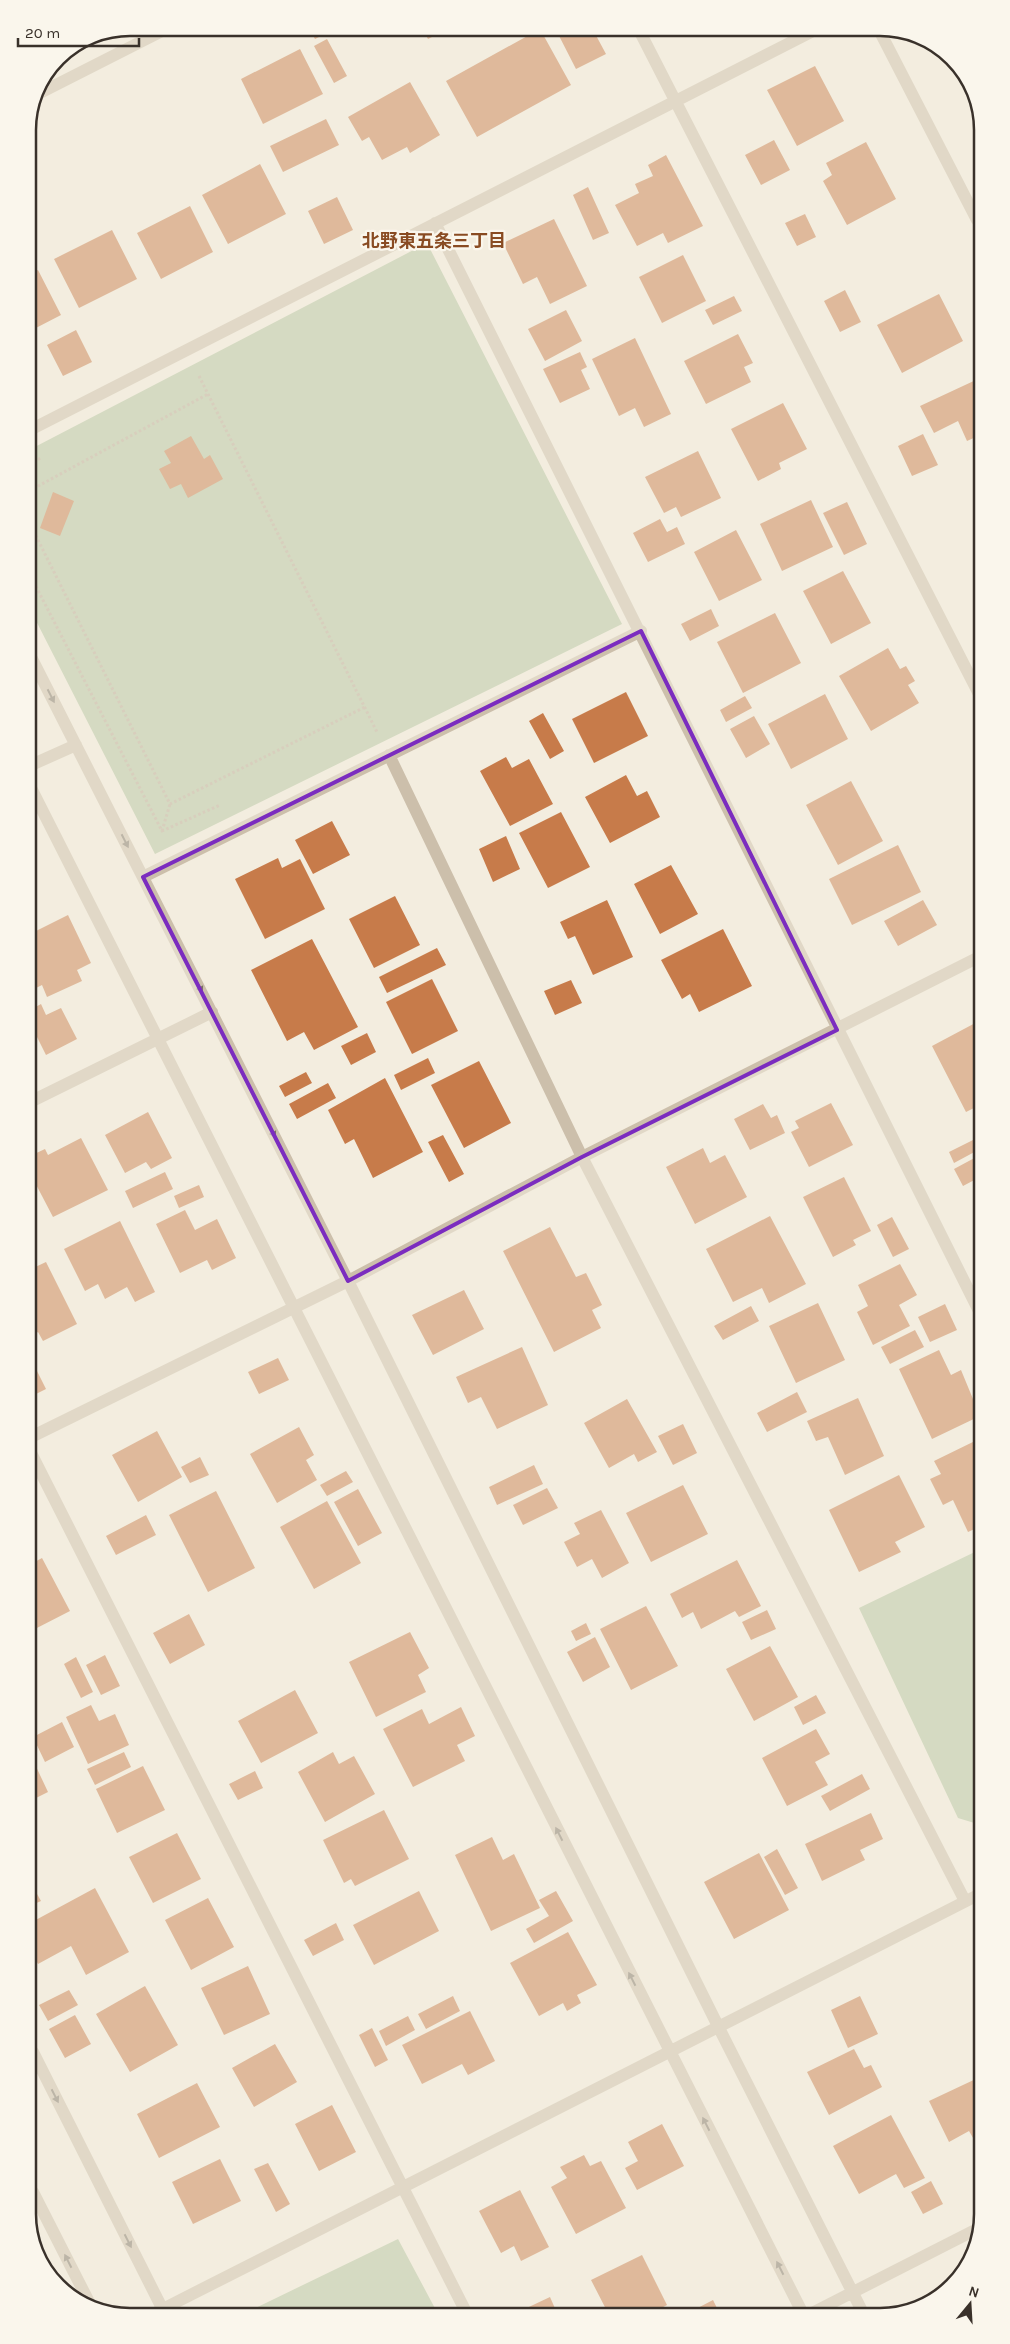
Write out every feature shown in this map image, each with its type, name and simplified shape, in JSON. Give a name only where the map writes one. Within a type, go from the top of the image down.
[{"type":"street","points":[[45,90],[152,36]]},
{"type":"street","points":[[642,36],[974,686]]},
{"type":"street","points":[[36,427],[803,36]]},
{"type":"street","points":[[882,36],[974,214]]},
{"type":"street","points":[[435,223],[641,631],[837,1030],[974,1301]]},
{"type":"street","points":[[143,877],[641,631]]},
{"type":"street","points":[[36,667],[348,1281],[718,2026],[860,2308]]},
{"type":"street","points":[[36,763],[76,745]]},
{"type":"street","points":[[389,755],[582,1157],[966,1901]]},
{"type":"street","points":[[36,798],[800,2308]]},
{"type":"street","points":[[36,1435],[348,1281],[582,1157],[974,960]]},
{"type":"street","points":[[36,1099],[212,1012]]},
{"type":"street","points":[[36,1463],[464,2308]]},
{"type":"street","points":[[174,2308],[718,2026],[974,1897]]},
{"type":"street","points":[[36,2060],[161,2308]]},
{"type":"street","points":[[36,2198],[86,2297]]},
{"type":"street","points":[[822,2308],[972,2232]]},
{"type":"path","points":[[186,351],[378,734]]},
{"type":"path","points":[[36,488],[208,394]]},
{"type":"path","points":[[36,460],[46,455]]},
{"type":"path","points":[[36,536],[170,804],[162,831]]},
{"type":"path","points":[[36,587],[162,831]]},
{"type":"path","points":[[170,804],[364,707]]},
{"type":"path","points":[[369,738],[387,729]]},
{"type":"path","points":[[162,831],[225,803]]},
{"type":"highlighted area","points":[[641,631],[837,1030],[582,1157],[348,1281],[143,877]]},
{"type":"green space","points":[[427,243],[622,624],[155,854],[36,621],[36,446]]},
{"type":"green space","points":[[974,1552],[974,1823],[958,1818],[859,1608]]},
{"type":"green space","points":[[398,2239],[435,2308],[255,2308]]},
{"type":"building","points":[[527,36],[544,36],[571,85],[477,137],[446,81]]},
{"type":"building","points":[[559,36],[596,36],[606,54],[576,69]]},
{"type":"building","points":[[327,39],[347,76],[334,83],[314,46]]},
{"type":"building","points":[[300,49],[323,94],[263,124],[241,79]]},
{"type":"building","points":[[815,66],[844,121],[797,146],[767,90]]},
{"type":"building","points":[[410,82],[440,135],[410,153],[407,147],[382,160],[369,137],[362,141],[348,117]]},
{"type":"building","points":[[326,119],[339,145],[283,172],[270,146]]},
{"type":"building","points":[[774,140],[790,170],[761,185],[745,155]]},
{"type":"building","points":[[866,142],[896,199],[847,225],[823,181],[832,175],[826,163]]},
{"type":"building","points":[[666,155],[703,226],[668,243],[663,233],[637,246],[615,205],[639,193],[635,184],[653,176],[648,165]]},
{"type":"building","points":[[260,164],[286,214],[228,244],[202,195]]},
{"type":"building","points":[[588,187],[609,233],[593,240],[573,195]]},
{"type":"building","points":[[337,197],[353,230],[324,244],[308,211]]},
{"type":"building","points":[[190,206],[213,252],[161,279],[137,233]]},
{"type":"building","points":[[805,214],[816,237],[797,246],[785,223]]},
{"type":"building","points":[[554,219],[587,286],[550,304],[537,277],[523,284],[503,243]]},
{"type":"building","points":[[112,230],[137,279],[79,308],[54,259]]},
{"type":"building","points":[[683,255],[706,301],[662,323],[639,277]]},
{"type":"building","points":[[38,270],[61,315],[36,328],[36,271]]},
{"type":"building","points":[[845,290],[861,322],[840,332],[824,301]]},
{"type":"building","points":[[939,294],[963,341],[902,373],[877,325]]},
{"type":"building","points":[[734,296],[742,311],[713,325],[705,310]]},
{"type":"building","points":[[566,310],[582,341],[545,361],[528,329]]},
{"type":"building","points":[[76,330],[92,362],[63,376],[47,345]]},
{"type":"building","points":[[738,334],[753,363],[744,367],[751,382],[706,404],[684,361]]},
{"type":"building","points":[[635,338],[671,414],[644,427],[635,408],[619,416],[592,359]]},
{"type":"building","points":[[580,352],[587,367],[581,370],[590,389],[560,403],[543,369]]},
{"type":"building","points":[[974,381],[974,438],[967,441],[958,421],[934,433],[920,406]]},
{"type":"building","points":[[783,403],[807,449],[779,463],[781,469],[758,481],[731,429]]},
{"type":"building","points":[[923,434],[938,465],[912,476],[898,446]]},
{"type":"building","points":[[191,436],[204,459],[210,455],[223,479],[188,498],[181,484],[170,489],[159,469],[171,463],[164,451]]},
{"type":"building","points":[[698,451],[721,498],[681,517],[676,507],[664,513],[645,477]]},
{"type":"building","points":[[53,492],[74,501],[60,536],[40,528]]},
{"type":"building","points":[[811,500],[833,547],[782,571],[760,524]]},
{"type":"building","points":[[847,502],[867,544],[844,555],[823,513]]},
{"type":"building","points":[[660,519],[667,532],[677,527],[685,544],[648,562],[633,533]]},
{"type":"building","points":[[736,530],[762,580],[719,601],[694,552]]},
{"type":"building","points":[[843,571],[871,623],[831,644],[803,591]]},
{"type":"building","points":[[711,609],[719,626],[690,641],[681,624]]},
{"type":"building","points":[[775,613],[801,663],[743,693],[717,642]]},
{"type":"building","points":[[888,648],[900,669],[906,666],[915,681],[908,685],[919,703],[871,731],[839,676]]},
{"type":"building","points":[[626,692],[648,736],[594,763],[572,719]]},
{"type":"building","points":[[825,694],[848,739],[791,769],[768,724]]},
{"type":"building","points":[[745,696],[752,708],[726,722],[720,710]]},
{"type":"building","points":[[543,713],[564,751],[550,759],[529,721]]},
{"type":"building","points":[[754,716],[770,744],[746,758],[730,729]]},
{"type":"building","points":[[506,757],[512,768],[529,759],[553,804],[510,826],[480,771]]},
{"type":"building","points":[[626,775],[637,796],[647,791],[660,817],[610,843],[585,797]]},
{"type":"building","points":[[851,781],[883,841],[838,865],[806,805]]},
{"type":"building","points":[[561,812],[590,867],[548,888],[519,833]]},
{"type":"building","points":[[332,821],[350,855],[313,874],[295,840]]},
{"type":"building","points":[[506,836],[520,869],[493,882],[479,849]]},
{"type":"building","points":[[898,845],[921,892],[852,925],[829,879]]},
{"type":"building","points":[[278,858],[282,868],[300,859],[325,909],[265,939],[235,879]]},
{"type":"building","points":[[671,865],[698,914],[660,934],[634,884]]},
{"type":"building","points":[[395,896],[420,945],[374,968],[349,919]]},
{"type":"building","points":[[607,900],[633,957],[593,975],[575,936],[568,939],[560,922]]},
{"type":"building","points":[[923,900],[937,925],[898,946],[884,921]]},
{"type":"building","points":[[68,915],[91,963],[77,970],[82,981],[47,997],[42,985],[36,988],[36,931]]},
{"type":"building","points":[[723,929],[752,986],[699,1012],[690,994],[682,999],[661,960]]},
{"type":"building","points":[[312,939],[358,1027],[314,1050],[304,1032],[287,1041],[251,970]]},
{"type":"building","points":[[437,948],[446,965],[387,993],[379,977]]},
{"type":"building","points":[[432,979],[458,1031],[412,1054],[386,1002]]},
{"type":"building","points":[[571,980],[582,1003],[555,1015],[544,991]]},
{"type":"building","points":[[41,1004],[46,1015],[61,1008],[77,1039],[46,1055],[36,1035],[36,1007]]},
{"type":"building","points":[[974,1024],[974,1108],[966,1112],[932,1046]]},
{"type":"building","points":[[367,1033],[376,1052],[351,1065],[341,1046]]},
{"type":"building","points":[[428,1058],[435,1073],[401,1090],[394,1075]]},
{"type":"building","points":[[479,1061],[511,1123],[464,1148],[431,1085]]},
{"type":"building","points":[[306,1072],[312,1083],[285,1097],[279,1086]]},
{"type":"building","points":[[385,1078],[423,1152],[373,1178],[354,1139],[345,1144],[328,1110]]},
{"type":"building","points":[[328,1083],[336,1098],[297,1119],[289,1104]]},
{"type":"building","points":[[831,1103],[853,1145],[809,1167],[791,1132],[799,1128],[795,1121]]},
{"type":"building","points":[[763,1104],[771,1118],[777,1115],[785,1133],[750,1150],[734,1119]]},
{"type":"building","points":[[148,1112],[172,1158],[151,1169],[146,1162],[125,1173],[105,1135]]},
{"type":"building","points":[[443,1135],[464,1174],[449,1182],[428,1142]]},
{"type":"building","points":[[81,1138],[108,1190],[53,1217],[36,1184],[36,1153],[45,1149],[48,1155]]},
{"type":"building","points":[[974,1140],[974,1152],[954,1163],[949,1152]]},
{"type":"building","points":[[703,1148],[710,1163],[725,1155],[747,1197],[695,1224],[666,1167]]},
{"type":"building","points":[[974,1158],[974,1180],[963,1186],[954,1169]]},
{"type":"building","points":[[165,1172],[173,1189],[133,1208],[125,1191]]},
{"type":"building","points":[[844,1177],[871,1231],[853,1240],[856,1245],[833,1257],[803,1197]]},
{"type":"building","points":[[199,1185],[204,1197],[179,1208],[174,1196]]},
{"type":"building","points":[[185,1210],[195,1230],[217,1219],[236,1258],[212,1270],[207,1260],[180,1273],[156,1224]]},
{"type":"building","points":[[770,1216],[806,1284],[769,1303],[762,1288],[733,1302],[706,1249]]},
{"type":"building","points":[[892,1217],[909,1249],[893,1257],[877,1225]]},
{"type":"building","points":[[120,1221],[155,1292],[135,1302],[127,1287],[105,1299],[98,1284],[85,1291],[64,1249]]},
{"type":"building","points":[[550,1227],[576,1277],[586,1273],[602,1305],[592,1310],[601,1328],[554,1352],[503,1251]]},
{"type":"building","points":[[46,1262],[77,1324],[43,1341],[38,1332],[36,1333],[36,1267]]},
{"type":"building","points":[[900,1264],[917,1295],[899,1305],[910,1326],[873,1345],[857,1312],[868,1306],[858,1285]]},
{"type":"building","points":[[464,1290],[484,1329],[433,1355],[412,1315]]},
{"type":"building","points":[[818,1303],[845,1360],[796,1383],[769,1326]]},
{"type":"building","points":[[945,1304],[957,1330],[930,1342],[918,1317]]},
{"type":"building","points":[[751,1306],[759,1321],[723,1340],[714,1326]]},
{"type":"building","points":[[915,1330],[924,1347],[890,1364],[881,1347]]},
{"type":"building","points":[[522,1347],[548,1405],[497,1429],[481,1397],[468,1403],[456,1377]]},
{"type":"building","points":[[939,1350],[951,1375],[961,1370],[974,1401],[974,1419],[932,1439],[899,1369]]},
{"type":"building","points":[[278,1358],[289,1380],[259,1394],[248,1372]]},
{"type":"building","points":[[36,1369],[46,1389],[36,1394]]},
{"type":"building","points":[[797,1392],[807,1412],[767,1432],[757,1413]]},
{"type":"building","points":[[858,1398],[884,1456],[845,1475],[828,1437],[816,1441],[807,1421]]},
{"type":"building","points":[[627,1399],[657,1452],[638,1462],[634,1454],[609,1468],[584,1423]]},
{"type":"building","points":[[683,1424],[697,1453],[673,1465],[658,1436]]},
{"type":"building","points":[[299,1427],[314,1455],[306,1460],[317,1480],[277,1503],[250,1454]]},
{"type":"building","points":[[157,1431],[182,1477],[138,1502],[112,1455]]},
{"type":"building","points":[[974,1441],[974,1529],[968,1532],[953,1500],[943,1505],[930,1479],[941,1474],[934,1461]]},
{"type":"building","points":[[200,1457],[209,1475],[190,1483],[181,1467]]},
{"type":"building","points":[[534,1465],[543,1484],[497,1505],[489,1487]]},
{"type":"building","points":[[346,1471],[353,1482],[327,1496],[320,1485]]},
{"type":"building","points":[[899,1475],[925,1527],[895,1542],[901,1552],[859,1572],[829,1510]]},
{"type":"building","points":[[683,1485],[708,1534],[651,1562],[626,1513]]},
{"type":"building","points":[[547,1488],[558,1508],[523,1525],[513,1505]]},
{"type":"building","points":[[358,1489],[382,1533],[358,1546],[334,1502]]},
{"type":"building","points":[[216,1491],[255,1568],[208,1592],[169,1515]]},
{"type":"building","points":[[327,1501],[361,1563],[314,1589],[280,1527]]},
{"type":"building","points":[[601,1510],[629,1563],[602,1578],[592,1559],[577,1567],[564,1542],[580,1534],[574,1523]]},
{"type":"building","points":[[146,1515],[156,1535],[116,1555],[106,1536]]},
{"type":"building","points":[[42,1558],[70,1611],[36,1628],[36,1561]]},
{"type":"building","points":[[737,1560],[761,1606],[739,1617],[735,1611],[701,1629],[693,1612],[682,1618],[670,1594]]},
{"type":"building","points":[[646,1606],[678,1666],[631,1690],[600,1629]]},
{"type":"building","points":[[767,1610],[776,1629],[751,1640],[742,1622]]},
{"type":"building","points":[[189,1614],[205,1645],[170,1664],[153,1633]]},
{"type":"building","points":[[586,1623],[591,1634],[576,1641],[571,1631]]},
{"type":"building","points":[[410,1632],[429,1668],[418,1675],[426,1692],[376,1717],[349,1662]]},
{"type":"building","points":[[595,1637],[610,1667],[583,1682],[567,1652]]},
{"type":"building","points":[[770,1646],[798,1697],[754,1721],[726,1669]]},
{"type":"building","points":[[105,1655],[120,1686],[101,1695],[86,1665]]},
{"type":"building","points":[[76,1657],[93,1692],[81,1698],[64,1664]]},
{"type":"building","points":[[295,1690],[318,1733],[261,1763],[238,1721]]},
{"type":"building","points":[[816,1695],[826,1713],[803,1725],[794,1707]]},
{"type":"building","points":[[91,1705],[99,1721],[115,1714],[129,1745],[88,1764],[66,1717]]},
{"type":"building","points":[[461,1707],[475,1736],[457,1745],[465,1761],[413,1787],[383,1729],[422,1709],[429,1724]]},
{"type":"building","points":[[62,1722],[74,1747],[45,1762],[36,1743],[36,1735]]},
{"type":"building","points":[[816,1729],[830,1754],[815,1762],[828,1785],[787,1806],[762,1758]]},
{"type":"building","points":[[124,1752],[131,1767],[95,1785],[87,1769]]},
{"type":"building","points":[[333,1752],[339,1764],[354,1756],[375,1794],[325,1822],[298,1772]]},
{"type":"building","points":[[36,1766],[48,1792],[36,1798]]},
{"type":"building","points":[[143,1766],[165,1810],[117,1833],[96,1789]]},
{"type":"building","points":[[255,1771],[263,1788],[238,1800],[229,1784]]},
{"type":"building","points":[[862,1774],[870,1789],[830,1811],[821,1796]]},
{"type":"building","points":[[384,1810],[409,1859],[355,1886],[351,1879],[344,1883],[323,1840]]},
{"type":"building","points":[[871,1813],[883,1839],[860,1850],[865,1860],[822,1881],[805,1844]]},
{"type":"building","points":[[177,1833],[201,1879],[153,1903],[129,1857]]},
{"type":"building","points":[[492,1837],[503,1860],[514,1854],[540,1908],[491,1931],[455,1855]]},
{"type":"building","points":[[777,1849],[798,1888],[785,1895],[764,1857]]},
{"type":"building","points":[[759,1853],[789,1910],[734,1939],[704,1882]]},
{"type":"building","points":[[95,1888],[129,1952],[86,1975],[71,1946],[38,1964],[36,1960],[36,1920]]},
{"type":"building","points":[[419,1891],[439,1931],[374,1965],[353,1925]]},
{"type":"building","points":[[556,1891],[573,1921],[534,1943],[526,1929],[549,1916],[539,1900]]},
{"type":"building","points":[[36,1892],[41,1901],[36,1903]]},
{"type":"building","points":[[208,1898],[234,1947],[191,1970],[165,1920]]},
{"type":"building","points":[[336,1923],[344,1940],[313,1956],[304,1940]]},
{"type":"building","points":[[568,1932],[597,1985],[577,1995],[581,2003],[567,2011],[563,2003],[539,2016],[510,1963]]},
{"type":"building","points":[[248,1966],[270,2014],[224,2035],[201,1988]]},
{"type":"building","points":[[145,1986],[178,2045],[130,2072],[96,2014]]},
{"type":"building","points":[[69,1990],[78,2005],[48,2021],[39,2005]]},
{"type":"building","points":[[453,1996],[460,2011],[426,2029],[418,2014]]},
{"type":"building","points":[[860,1996],[878,2034],[848,2048],[831,2010]]},
{"type":"building","points":[[470,2011],[495,2061],[468,2075],[462,2064],[422,2084],[402,2045]]},
{"type":"building","points":[[75,2015],[91,2044],[65,2058],[49,2029]]},
{"type":"building","points":[[408,2016],[415,2030],[386,2046],[379,2031]]},
{"type":"building","points":[[372,2028],[388,2060],[375,2067],[359,2035]]},
{"type":"building","points":[[275,2044],[297,2082],[254,2107],[232,2068]]},
{"type":"building","points":[[854,2049],[864,2068],[871,2065],[882,2087],[829,2115],[807,2072]]},
{"type":"building","points":[[974,2080],[974,2140],[969,2131],[949,2142],[929,2101]]},
{"type":"building","points":[[197,2083],[220,2127],[159,2158],[137,2114]]},
{"type":"building","points":[[332,2105],[356,2152],[319,2171],[295,2124]]},
{"type":"building","points":[[891,2115],[925,2178],[904,2188],[896,2174],[859,2194],[833,2146]]},
{"type":"building","points":[[662,2124],[684,2166],[637,2190],[625,2168],[638,2161],[628,2142]]},
{"type":"building","points":[[584,2155],[590,2166],[601,2161],[626,2208],[576,2234],[551,2187],[567,2178],[560,2167]]},
{"type":"building","points":[[220,2159],[241,2201],[193,2224],[172,2182]]},
{"type":"building","points":[[268,2163],[290,2204],[276,2212],[254,2169]]},
{"type":"building","points":[[931,2181],[943,2204],[923,2214],[911,2192]]},
{"type":"building","points":[[520,2190],[549,2247],[521,2261],[514,2246],[501,2253],[479,2211]]},
{"type":"building","points":[[642,2255],[667,2305],[661,2308],[605,2308],[591,2280]]},
{"type":"building","points":[[550,2297],[555,2308],[527,2308]]},
{"type":"building","points":[[713,2300],[717,2308],[698,2308]]},
{"type":"district","name":"北野東五条三丁目","points":[[434,241]]}]
